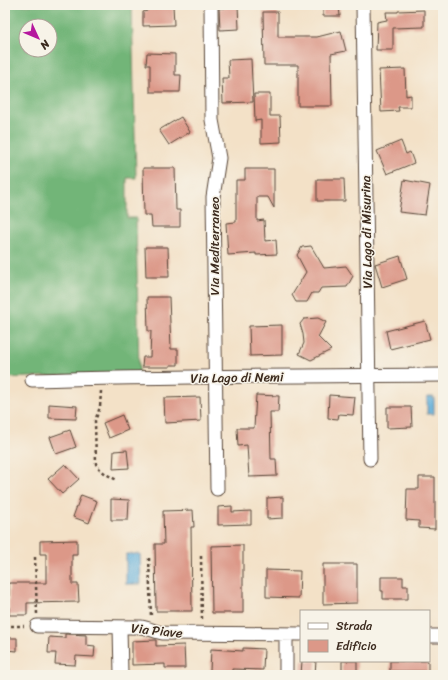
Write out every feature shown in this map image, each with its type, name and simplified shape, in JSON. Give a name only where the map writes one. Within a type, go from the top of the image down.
[{"type":"street","name":"Via Mediterraneo","points":[[211,5],[212,119],[219,158],[213,197],[217,489]]},
{"type":"street","name":"Via Lago di Misurina","points":[[362,5],[370,459]]},
{"type":"street","name":"Via Lago di Nemi","points":[[32,380],[443,375]]},
{"type":"street","name":"Via Piave","points":[[37,626],[141,627],[162,633],[300,634]]},
{"type":"street","points":[[120,627],[121,675]]},
{"type":"street","points":[[286,634],[286,675]]},
{"type":"street","points":[[430,636],[443,636]]},
{"type":"path","points":[[102,378],[100,407],[95,421],[96,464],[99,469],[117,480]]},
{"type":"path","points":[[202,556],[203,633]]},
{"type":"path","points":[[5,626],[37,626],[35,557]]},
{"type":"path","points":[[149,558],[151,630]]},
{"type":"green space","points":[[5,5],[132,5],[136,178],[127,178],[127,218],[136,218],[139,373],[5,378]]},
{"type":"water","points":[[427,397],[434,397],[434,414],[427,414]]},
{"type":"water","points":[[126,554],[140,554],[141,584],[126,584]]},
{"type":"building","points":[[147,5],[173,5],[174,25],[143,26],[143,12],[147,11]]},
{"type":"building","points":[[225,5],[238,5],[239,29],[220,30],[219,8],[225,8]]},
{"type":"building","points":[[323,5],[339,5],[340,16],[323,16]]},
{"type":"building","points":[[424,10],[424,27],[393,28],[393,50],[376,50],[377,22],[387,20],[386,12]]},
{"type":"building","points":[[263,12],[278,12],[278,37],[317,37],[341,31],[346,51],[331,54],[332,106],[298,106],[298,65],[264,65]]},
{"type":"building","points":[[147,53],[175,54],[175,75],[181,75],[180,92],[150,92],[150,65],[146,65]]},
{"type":"building","points":[[251,59],[253,102],[223,103],[222,78],[229,78],[228,60]]},
{"type":"building","points":[[405,69],[406,96],[411,95],[411,107],[398,107],[399,111],[381,112],[379,70]]},
{"type":"building","points":[[254,94],[270,94],[270,116],[280,116],[281,142],[261,143],[261,120],[255,121]]},
{"type":"building","points":[[181,117],[190,132],[169,145],[159,130]]},
{"type":"building","points":[[401,141],[406,154],[410,152],[414,163],[387,174],[377,151]]},
{"type":"building","points":[[143,168],[175,168],[176,210],[180,210],[180,227],[152,227],[151,215],[144,215]]},
{"type":"building","points":[[245,169],[274,169],[274,208],[268,197],[257,197],[257,221],[264,220],[265,241],[276,240],[277,254],[256,255],[256,253],[228,255],[226,223],[236,222],[236,180],[245,180]]},
{"type":"building","points":[[317,179],[344,179],[345,201],[317,201]]},
{"type":"building","points":[[404,180],[430,185],[425,215],[399,212]]},
{"type":"building","points":[[311,246],[324,268],[346,266],[353,276],[347,287],[321,288],[318,293],[312,293],[307,302],[296,302],[292,295],[306,272],[297,255],[302,247]]},
{"type":"building","points":[[145,247],[168,247],[169,277],[146,277]]},
{"type":"building","points":[[400,256],[407,279],[382,287],[375,264]]},
{"type":"building","points":[[147,297],[169,297],[171,349],[178,349],[178,365],[170,365],[170,367],[142,367],[143,357],[150,357],[151,331],[148,331]]},
{"type":"building","points":[[318,318],[326,322],[318,337],[331,350],[311,360],[299,354],[304,343],[300,324],[304,319]]},
{"type":"building","points":[[425,321],[430,339],[390,349],[386,331]]},
{"type":"building","points":[[282,325],[282,355],[250,356],[249,326]]},
{"type":"building","points":[[256,395],[279,396],[278,412],[270,412],[271,459],[276,459],[277,476],[249,477],[247,445],[238,446],[237,428],[254,428]]},
{"type":"building","points":[[329,395],[355,397],[353,415],[339,414],[338,419],[328,418]]},
{"type":"building","points":[[200,397],[201,421],[165,423],[164,398]]},
{"type":"building","points":[[49,404],[77,406],[76,419],[49,418]]},
{"type":"building","points":[[387,407],[411,407],[412,427],[387,428]]},
{"type":"building","points":[[122,415],[128,430],[109,438],[103,423]]},
{"type":"building","points":[[70,430],[76,447],[56,454],[50,437]]},
{"type":"building","points":[[127,450],[129,468],[113,469],[114,451]]},
{"type":"building","points":[[65,464],[79,479],[62,494],[48,479]]},
{"type":"building","points":[[419,477],[435,477],[435,529],[419,528],[419,521],[406,520],[407,489],[419,489]]},
{"type":"building","points":[[81,495],[97,501],[89,523],[73,517]]},
{"type":"building","points":[[283,497],[283,518],[267,519],[267,498]]},
{"type":"building","points":[[111,499],[129,500],[128,520],[111,520]]},
{"type":"building","points":[[232,506],[232,512],[251,511],[251,524],[218,525],[218,507]]},
{"type":"building","points":[[193,510],[194,527],[191,527],[192,611],[156,611],[155,544],[164,544],[163,511]]},
{"type":"building","points":[[77,540],[77,555],[72,555],[72,584],[78,584],[79,602],[27,603],[27,615],[9,615],[9,583],[46,583],[46,554],[40,554],[40,541]]},
{"type":"building","points":[[243,545],[243,613],[212,613],[211,546]]},
{"type":"building","points":[[323,564],[357,564],[357,603],[323,604]]},
{"type":"building","points":[[266,570],[300,571],[299,598],[266,597]]},
{"type":"building","points":[[381,577],[403,577],[403,586],[408,586],[408,599],[383,599],[383,591],[381,591]]},
{"type":"building","points":[[65,634],[86,635],[86,645],[95,646],[94,657],[76,656],[75,665],[55,664],[56,653],[48,653],[49,637],[65,638]]},
{"type":"building","points":[[5,638],[17,638],[17,651],[5,650]]},
{"type":"building","points":[[156,640],[156,646],[184,645],[185,668],[165,668],[165,664],[132,665],[132,641]]},
{"type":"building","points":[[243,648],[264,649],[263,670],[232,669],[232,672],[210,671],[211,649],[243,651]]},
{"type":"building","points":[[302,662],[316,662],[315,674],[301,674]]},
{"type":"building","points":[[342,662],[357,662],[357,675],[342,675]]},
{"type":"building","points":[[390,662],[428,662],[428,671],[390,671]]}]
